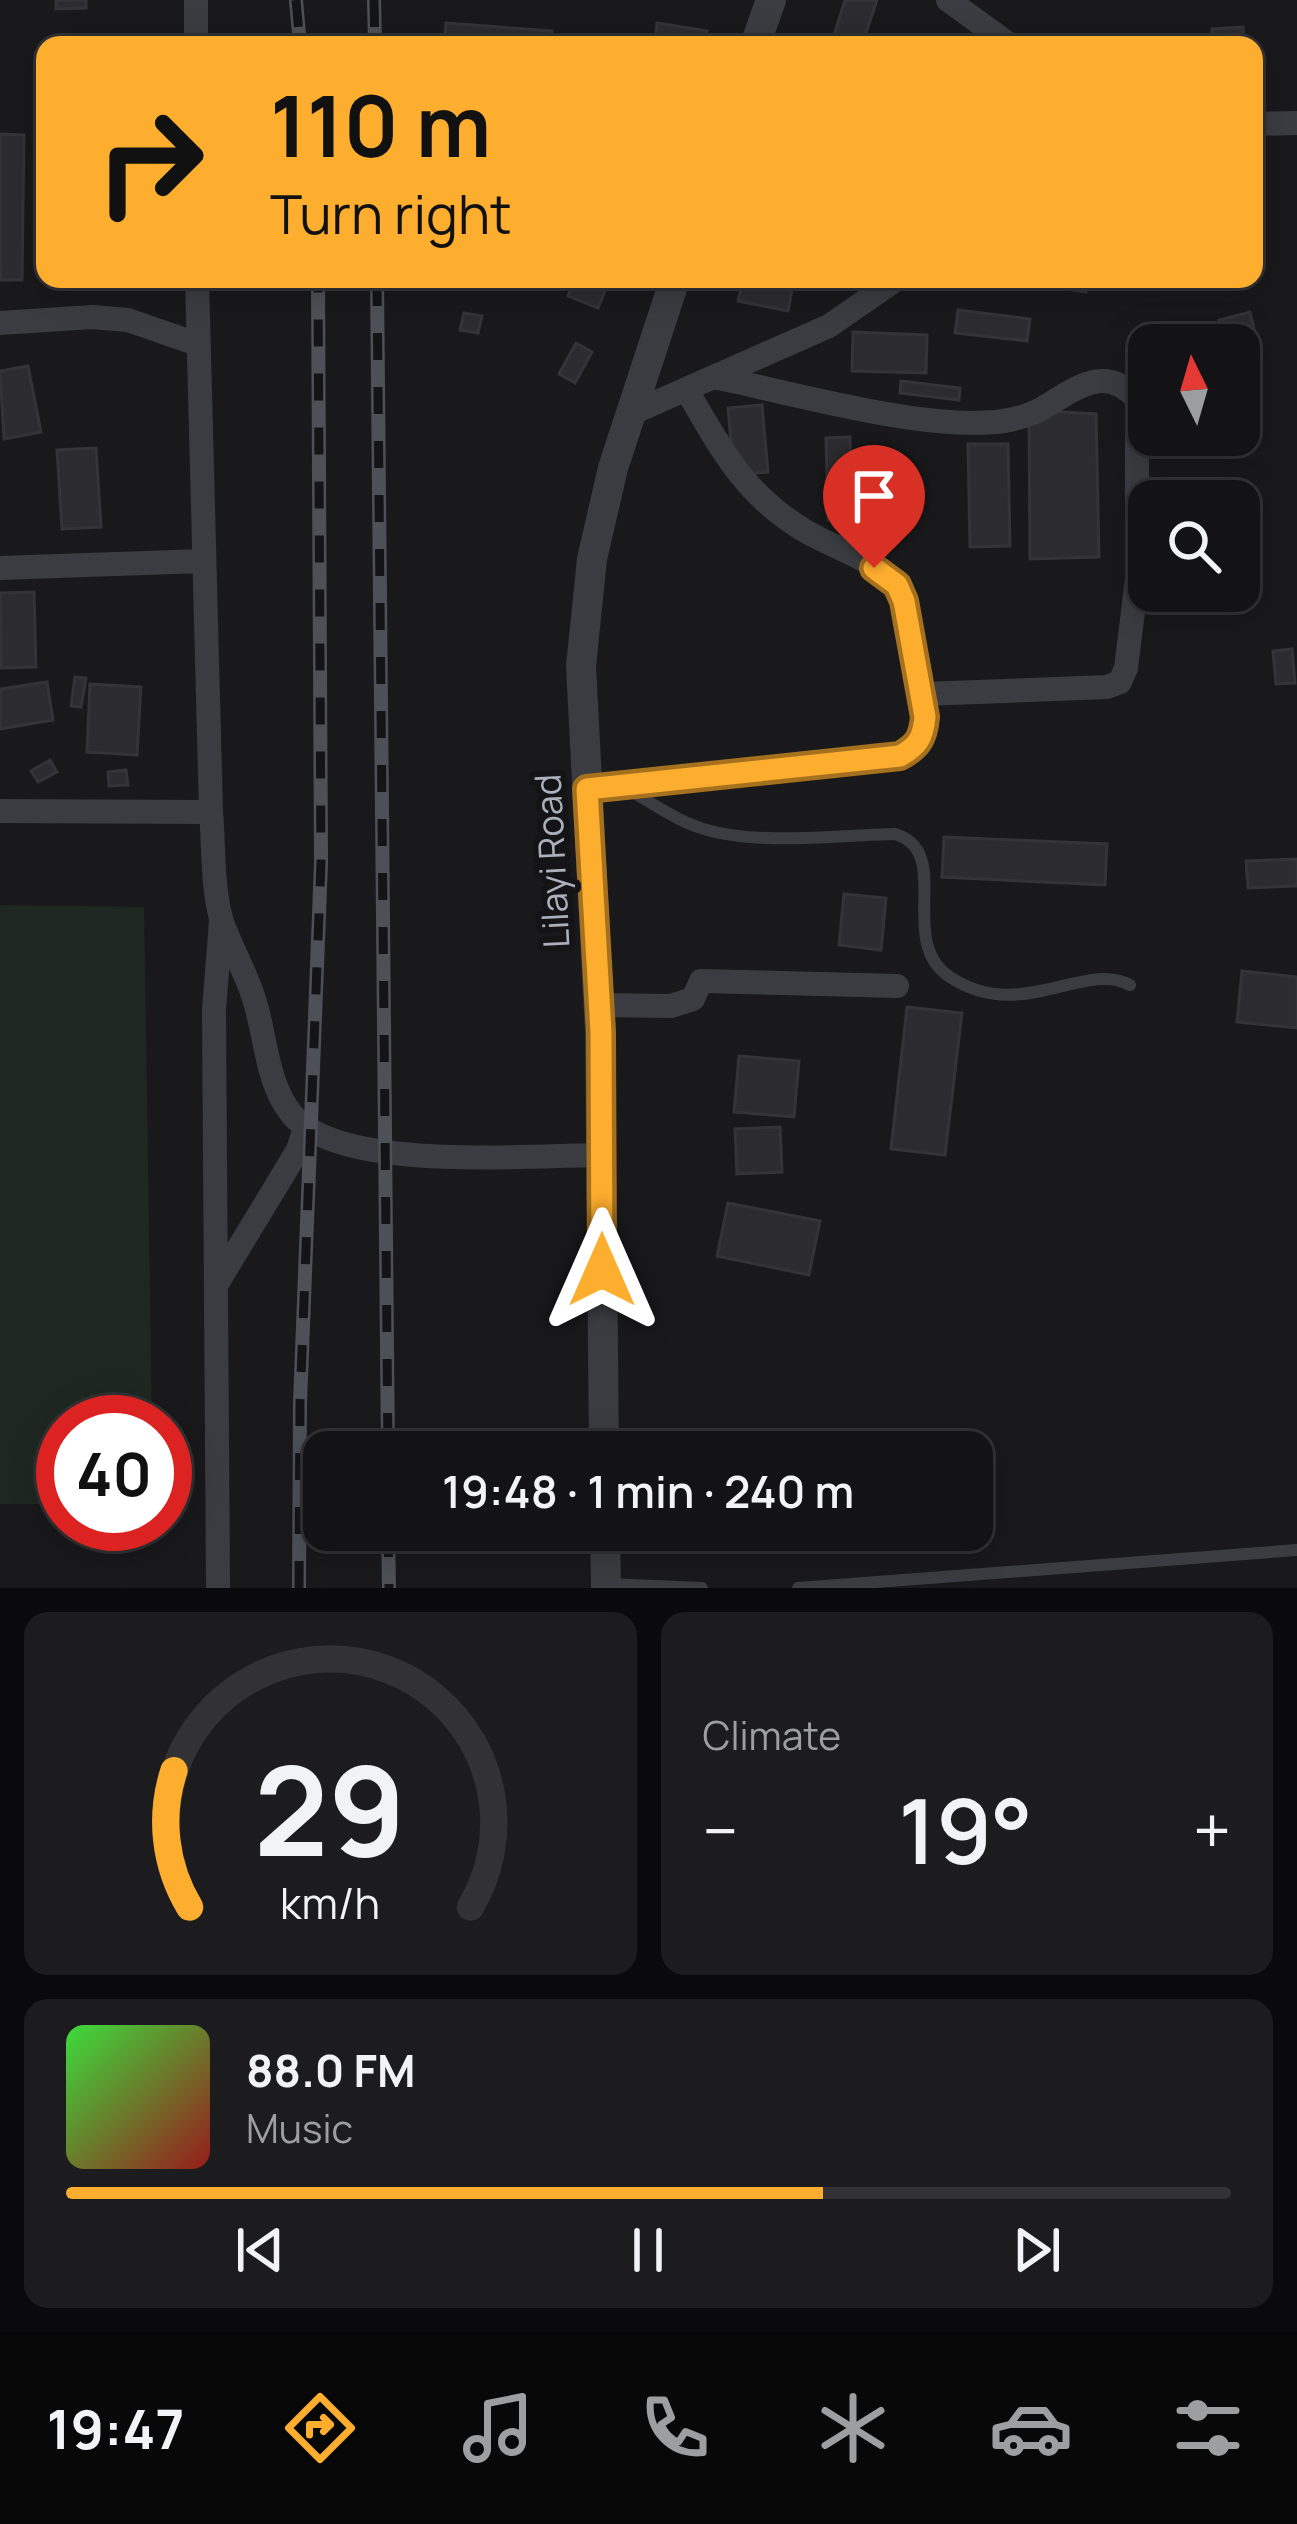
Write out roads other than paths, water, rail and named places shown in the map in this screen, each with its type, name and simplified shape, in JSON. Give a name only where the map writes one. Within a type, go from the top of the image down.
[{"type":"street","points":[[196,0],[196,36]]},
{"type":"street","points":[[758,36],[771,0]]},
{"type":"street","points":[[948,0],[998,36]]},
{"type":"street","points":[[1263,124],[1297,123]]},
{"type":"street","points":[[197,288],[211,812],[221,919],[214,1010],[218,1588]]},
{"type":"street","name":"Lilayi Road","points":[[604,1431],[599,1005],[580,666],[592,559],[630,414],[672,288]]},
{"type":"street","points":[[630,414],[829,326],[884,288]]},
{"type":"street","points":[[0,323],[92,317],[128,320],[197,344]]},
{"type":"street","points":[[713,377],[916,418],[973,421],[1021,418],[1071,388],[1091,382],[1112,382],[1137,399],[1137,578],[1126,668],[1120,682],[1107,687],[922,694]]},
{"type":"street","points":[[587,789],[900,756],[915,748],[923,735],[922,694],[897,585],[801,529],[758,497],[734,471],[686,389]]},
{"type":"street","points":[[0,568],[203,561]]},
{"type":"street","points":[[0,811],[211,812]]},
{"type":"street","points":[[221,919],[254,999],[275,1084],[289,1112],[305,1128],[342,1145],[386,1154],[601,1155]]},
{"type":"street","points":[[599,1005],[671,1006],[693,999],[701,981],[897,986]]},
{"type":"street","points":[[217,1284],[298,1150],[305,1128]]},
{"type":"street","points":[[605,1551],[606,1586]]},
{"type":"lane","points":[[622,786],[693,826],[718,832],[909,838],[923,862],[924,944],[931,961],[976,991],[1009,997],[1088,981],[1120,979],[1130,985]]},
{"type":"lane","points":[[798,1588],[1297,1550]]},
{"type":"lane","points":[[606,1586],[702,1588]]},
{"type":"railway","points":[[296,0],[299,36]]},
{"type":"railway","points":[[374,0],[375,36]]},
{"type":"railway","points":[[299,1588],[300,1403],[321,863],[318,288]]},
{"type":"railway","points":[[377,288],[388,1431]]},
{"type":"railway","points":[[388,1551],[389,1588]]}]
